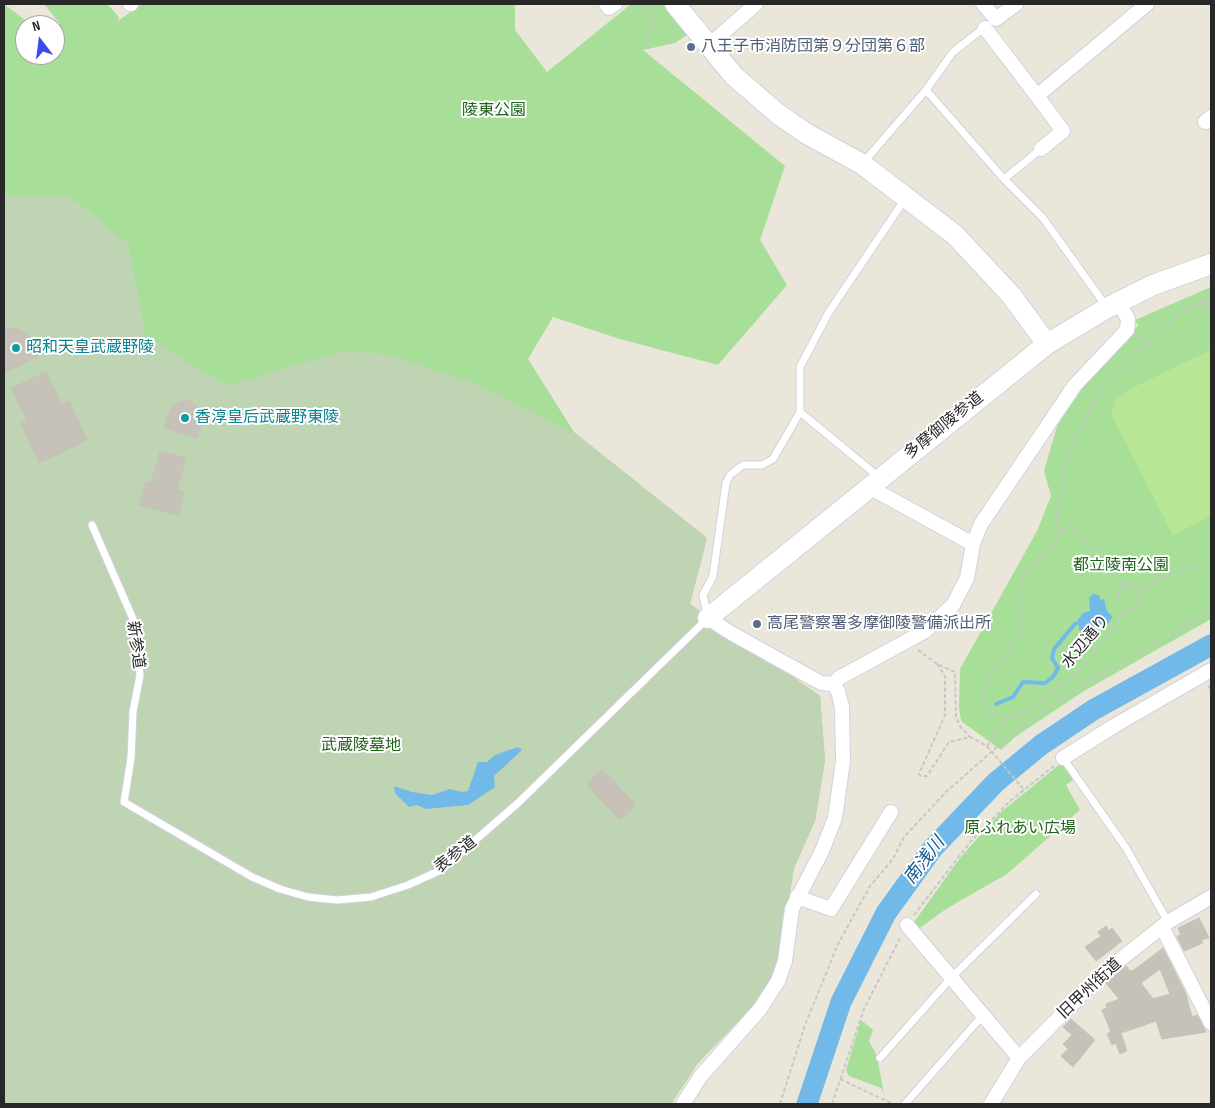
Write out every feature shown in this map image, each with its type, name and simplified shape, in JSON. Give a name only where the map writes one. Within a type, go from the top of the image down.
[{"type":"main road","points":[[674,4],[734,76],[778,114],[807,134],[862,164],[955,235],[1011,295],[1047,344]]},
{"type":"main road","name":"多摩御陵参道","points":[[704,621],[1047,344],[1113,305],[1153,285],[1211,264]]},
{"type":"street","points":[[606,4],[609,8],[615,4]]},
{"type":"street","points":[[708,46],[756,4]]},
{"type":"street","points":[[983,4],[996,19],[1016,4]]},
{"type":"street","points":[[1037,96],[1147,4]]},
{"type":"street","points":[[985,28],[1063,131],[1041,149]]},
{"type":"street","points":[[833,684],[839,678],[925,631],[953,605],[967,578],[973,544],[981,524],[1075,385],[1127,330],[1128,319],[1113,305]]},
{"type":"street","points":[[875,482],[973,544]]},
{"type":"street","points":[[683,1104],[709,1064],[760,1008],[778,981],[785,961],[792,910],[829,836],[840,795],[843,761],[842,707],[838,691],[833,684],[822,683],[731,633],[704,621]]},
{"type":"street","points":[[1063,758],[1211,670]]},
{"type":"street","points":[[797,897],[831,909],[891,812]]},
{"type":"street","name":"旧甲州街道","points":[[991,1104],[1019,1058],[1103,973],[1165,924],[1211,897]]},
{"type":"street","points":[[1165,924],[1211,1023]]},
{"type":"street","points":[[907,926],[1019,1058]]},
{"type":"lane","points":[[862,164],[926,90],[953,52],[996,19]]},
{"type":"lane","points":[[926,90],[1004,179],[1043,218],[1113,305]]},
{"type":"lane","points":[[1004,179],[1041,149]]},
{"type":"lane","points":[[704,621],[703,595],[713,576],[726,482],[730,475],[743,465],[762,464],[773,458],[800,412],[800,367],[829,312],[906,197]]},
{"type":"lane","points":[[800,412],[875,482]]},
{"type":"lane","name":"新参道","points":[[92,525],[133,620],[140,675],[133,712],[131,758],[124,802]]},
{"type":"lane","name":"表参道","points":[[124,802],[252,877],[280,890],[308,897],[337,900],[371,897],[408,885],[441,870],[518,803],[704,621]]},
{"type":"lane","points":[[1063,758],[1126,848],[1165,924]]},
{"type":"lane","points":[[880,1058],[951,978],[1036,894]]},
{"type":"lane","points":[[905,1104],[983,1015]]},
{"type":"path","points":[[648,45],[652,4]]},
{"type":"path","points":[[1062,532],[1056,516],[1064,474],[1082,424],[1105,384],[1137,358],[1168,323],[1211,297]]},
{"type":"path","points":[[1200,302],[1204,306],[1211,303]]},
{"type":"path","points":[[987,746],[1008,718],[995,714],[987,708],[984,700],[984,689],[1019,634],[1021,620],[1017,599],[1024,576],[1062,532],[1072,524],[1085,542],[1118,576],[1123,588]]},
{"type":"path","points":[[1140,590],[1211,556]]},
{"type":"path","points":[[1131,585],[1140,590],[1142,597],[1140,605],[1127,609],[1122,605],[1118,598],[1123,588],[1131,585]]},
{"type":"path","name":"水辺通り","points":[[1008,718],[1025,711],[1067,682],[1087,663],[1127,609]]},
{"type":"path","points":[[780,1104],[805,1025],[838,944],[870,886],[894,859],[904,837],[946,792],[1015,731],[1060,699],[1211,611]]},
{"type":"path","points":[[907,641],[937,664],[955,672],[956,717],[960,726],[970,737],[987,746],[1024,790]]},
{"type":"path","points":[[937,664],[945,676],[945,715],[919,774],[927,776],[949,742],[970,737]]},
{"type":"path","points":[[832,1104],[864,1009],[907,926],[971,841],[995,815],[1063,758]]},
{"type":"path","points":[[840,1079],[893,1104]]},
{"type":"green space","name":"武蔵陵墓地","points":[[4,4],[19,15],[15,15],[15,65],[65,65],[65,15],[53,15],[44,4],[107,4],[119,17],[118,21],[142,4],[515,4],[515,30],[547,72],[631,4],[667,4],[690,33],[675,43],[643,50],[785,166],[760,240],[787,285],[718,365],[620,339],[553,317],[528,359],[574,432],[707,538],[690,604],[820,696],[825,760],[815,821],[794,868],[778,966],[756,1002],[698,1063],[671,1104],[4,1104]]},
{"type":"green space","name":"武蔵陵墓地","points":[[4,196],[71,197],[128,244],[146,336],[227,386],[342,351],[388,354],[472,382],[573,432],[707,538],[690,604],[820,696],[825,760],[815,821],[794,868],[778,966],[771,988],[698,1063],[671,1104],[4,1104]]},
{"type":"green space","name":"都立陵南公園","points":[[1211,287],[1211,619],[1084,691],[1015,737],[1001,750],[961,721],[959,707],[960,669],[1037,531],[1051,496],[1044,471],[1060,416],[1080,387],[1138,326],[1135,320]]},
{"type":"green space","points":[[1211,350],[1211,516],[1173,535],[1111,414],[1116,399],[1134,387]]},
{"type":"green space","name":"原ふれあい広場","points":[[1060,764],[1064,765],[1074,779],[1066,785],[1080,810],[1007,874],[946,909],[917,930],[912,925],[960,858],[1000,813]]},
{"type":"green space","points":[[861,1020],[873,1030],[869,1041],[877,1056],[884,1094],[881,1088],[849,1076],[846,1070]]},
{"type":"water","points":[[1093,594],[1099,595],[1101,600],[1104,599],[1107,611],[1113,617],[1104,628],[1098,625],[1085,632],[1079,630],[1079,625],[1075,624],[1083,613],[1090,611],[1089,598]]},
{"type":"water","points":[[518,747],[522,750],[494,776],[495,787],[468,805],[426,809],[417,805],[409,807],[395,793],[394,786],[412,792],[432,795],[450,789],[462,792],[468,791],[478,762],[487,762],[495,755]]},
{"type":"building","points":[[14,328],[26,333],[38,356],[4,373],[4,329]]},
{"type":"building","points":[[46,372],[62,404],[69,401],[87,440],[39,463],[21,423],[27,420],[11,388]]},
{"type":"building","points":[[187,400],[198,406],[202,411],[203,420],[197,438],[164,428],[173,405]]},
{"type":"building","points":[[160,451],[186,458],[177,490],[184,492],[178,515],[139,505],[146,482],[151,483]]},
{"type":"building","points":[[602,769],[636,805],[620,820],[586,784]]},
{"type":"building","points":[[1199,918],[1209,938],[1201,940],[1203,943],[1184,951],[1177,936],[1181,935],[1178,928]]},
{"type":"building","points":[[1106,926],[1109,931],[1112,928],[1122,941],[1096,961],[1085,947],[1101,936],[1098,932]]},
{"type":"building","points":[[1163,948],[1186,994],[1192,1017],[1197,1015],[1206,1032],[1162,1039],[1156,1021],[1121,1033],[1127,1051],[1120,1054],[1116,1043],[1112,1045],[1107,1034],[1111,1032],[1102,1010],[1107,1008],[1106,1004],[1119,999],[1106,983],[1126,966],[1130,971]],"holes":[[[1160,969],[1170,994],[1153,999],[1141,983]]]},
{"type":"building","points":[[1071,1019],[1095,1040],[1073,1067],[1061,1056],[1068,1049],[1063,1044],[1072,1035],[1063,1027]]},
{"type":"waterway","points":[[996,704],[1013,697],[1023,682],[1045,683],[1053,677],[1058,668],[1052,658],[1054,649],[1075,624]]},
{"type":"waterway","name":"南浅川","points":[[807,1104],[841,1002],[886,913],[933,848],[996,782],[1041,745],[1093,710],[1211,645]]},
{"type":"place","name":"八王子市消防団第９分団第６部","points":[[691,47]]},
{"type":"place","name":"昭和天皇武蔵野陵","points":[[16,348]]},
{"type":"place","name":"香淳皇后武蔵野東陵","points":[[185,418]]},
{"type":"place","name":"高尾警察署多摩御陵警備派出所","points":[[757,624]]},
{"type":"park label","name":"陵東公園","points":[[494,111]]}]
